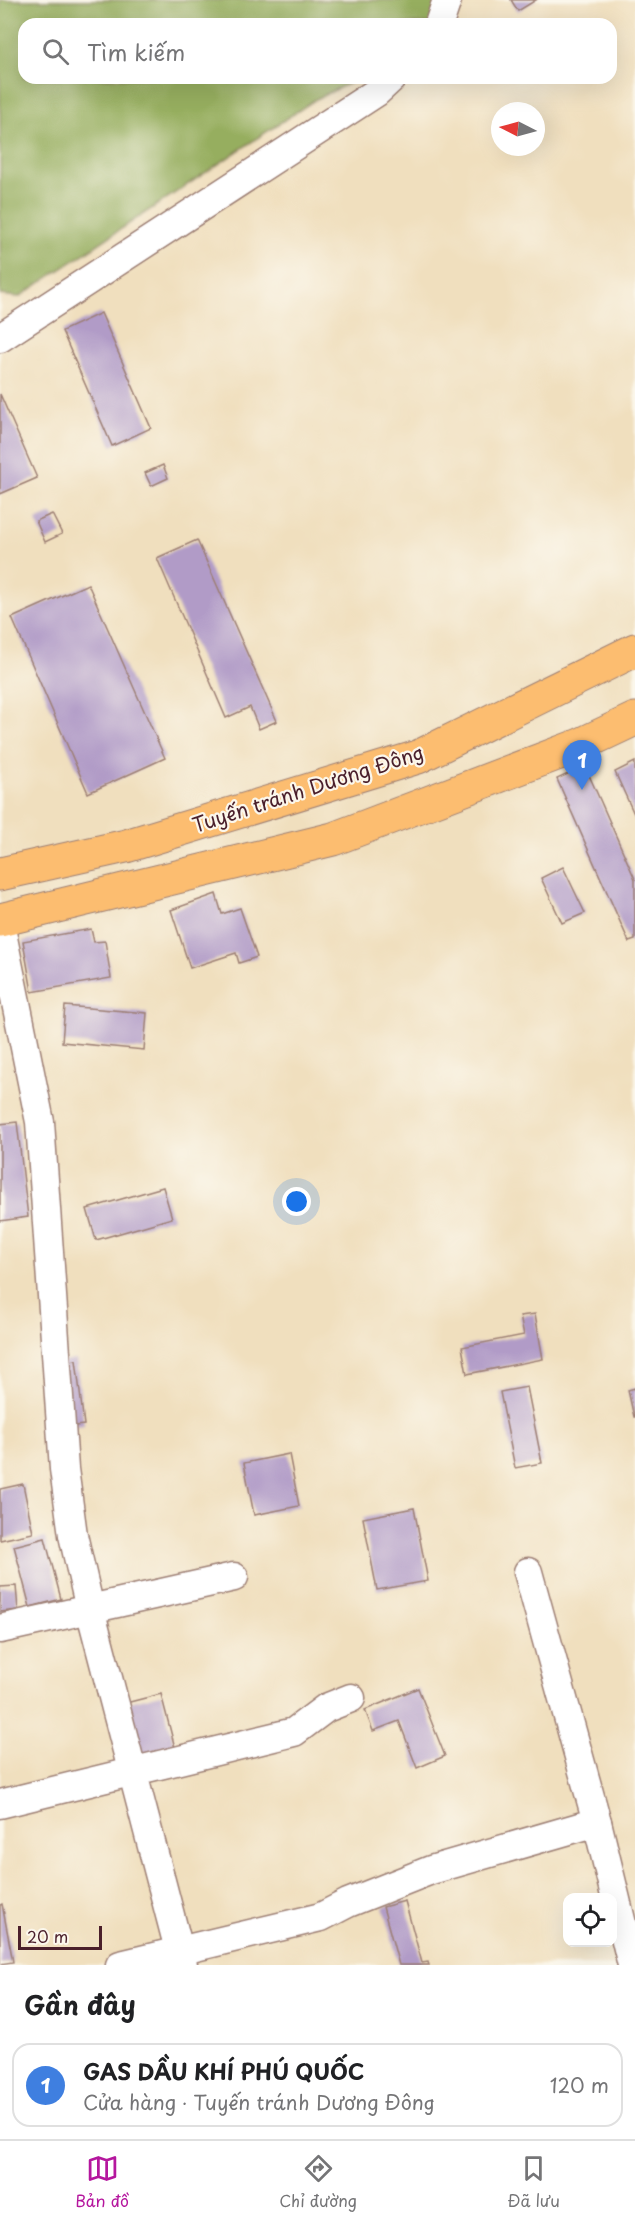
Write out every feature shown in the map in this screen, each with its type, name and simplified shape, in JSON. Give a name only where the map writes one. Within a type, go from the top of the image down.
[{"type":"main road","name":"Tuyến tránh Dương Đông","points":[[0,874],[126,846],[418,757],[635,650]]},
{"type":"main road","points":[[0,922],[333,839],[580,746],[635,719]]},
{"type":"street","points":[[441,18],[447,0]]},
{"type":"street","points":[[0,338],[377,92],[386,84]]},
{"type":"street","points":[[0,922],[40,1122],[64,1469],[73,1535],[90,1610],[182,1958]]},
{"type":"street","points":[[528,1572],[597,1822],[632,1965]]},
{"type":"street","points":[[0,1629],[234,1577]]},
{"type":"street","points":[[0,1804],[294,1732],[326,1708],[351,1698]]},
{"type":"street","points":[[120,1965],[182,1958],[321,1917],[348,1903],[431,1870],[597,1822]]},
{"type":"green space","points":[[0,0],[438,0],[432,18],[18,18],[18,84],[347,84],[316,99],[19,297],[0,295]]},
{"type":"building","points":[[511,0],[536,0],[518,11]]},
{"type":"building","points":[[101,313],[151,428],[112,446],[62,331]]},
{"type":"building","points":[[0,394],[37,478],[0,494]]},
{"type":"building","points":[[163,465],[168,478],[151,486],[145,473]]},
{"type":"building","points":[[52,514],[62,534],[45,542],[36,521]]},
{"type":"building","points":[[197,540],[277,721],[259,729],[250,707],[226,718],[157,558]]},
{"type":"building","points":[[88,584],[165,758],[88,793],[12,618]]},
{"type":"building","points":[[635,762],[635,816],[615,772]]},
{"type":"building","points":[[585,766],[635,879],[635,940],[629,942],[557,779]]},
{"type":"building","points":[[563,867],[585,913],[562,923],[541,878]]},
{"type":"building","points":[[216,894],[222,914],[240,908],[257,957],[239,963],[236,953],[190,968],[171,910]]},
{"type":"building","points":[[91,929],[94,942],[105,941],[111,978],[32,992],[23,941]]},
{"type":"building","points":[[65,1006],[147,1013],[144,1050],[62,1042]]},
{"type":"building","points":[[17,1122],[28,1217],[0,1221],[0,1124]]},
{"type":"building","points":[[163,1187],[172,1218],[96,1240],[87,1209]]},
{"type":"building","points":[[535,1314],[543,1359],[467,1374],[462,1347],[524,1335],[520,1316]]},
{"type":"building","points":[[76,1360],[84,1425],[65,1427],[56,1363]]},
{"type":"building","points":[[527,1387],[542,1463],[515,1468],[500,1392]]},
{"type":"building","points":[[635,1388],[635,1417],[634,1417],[628,1390]]},
{"type":"building","points":[[289,1454],[299,1506],[254,1515],[244,1463]]},
{"type":"building","points":[[23,1484],[33,1533],[0,1540],[0,1489]]},
{"type":"building","points":[[414,1508],[428,1581],[377,1590],[363,1518]]},
{"type":"building","points":[[45,1538],[61,1599],[30,1607],[14,1546]]},
{"type":"building","points":[[16,1586],[18,1610],[0,1612],[0,1587]]},
{"type":"building","points":[[418,1688],[445,1756],[417,1768],[399,1721],[373,1731],[365,1710]]},
{"type":"building","points":[[161,1694],[175,1748],[132,1760],[118,1705]]},
{"type":"building","points":[[405,1901],[422,1963],[428,1962],[429,1965],[399,1965],[383,1907]]},
{"type":"building","points":[[2,1904],[13,1962],[0,1964],[0,1905]]},
{"type":"place","name":"GAS DẦU KHÍ PHÚ QUỐC","points":[[582,790]]}]
